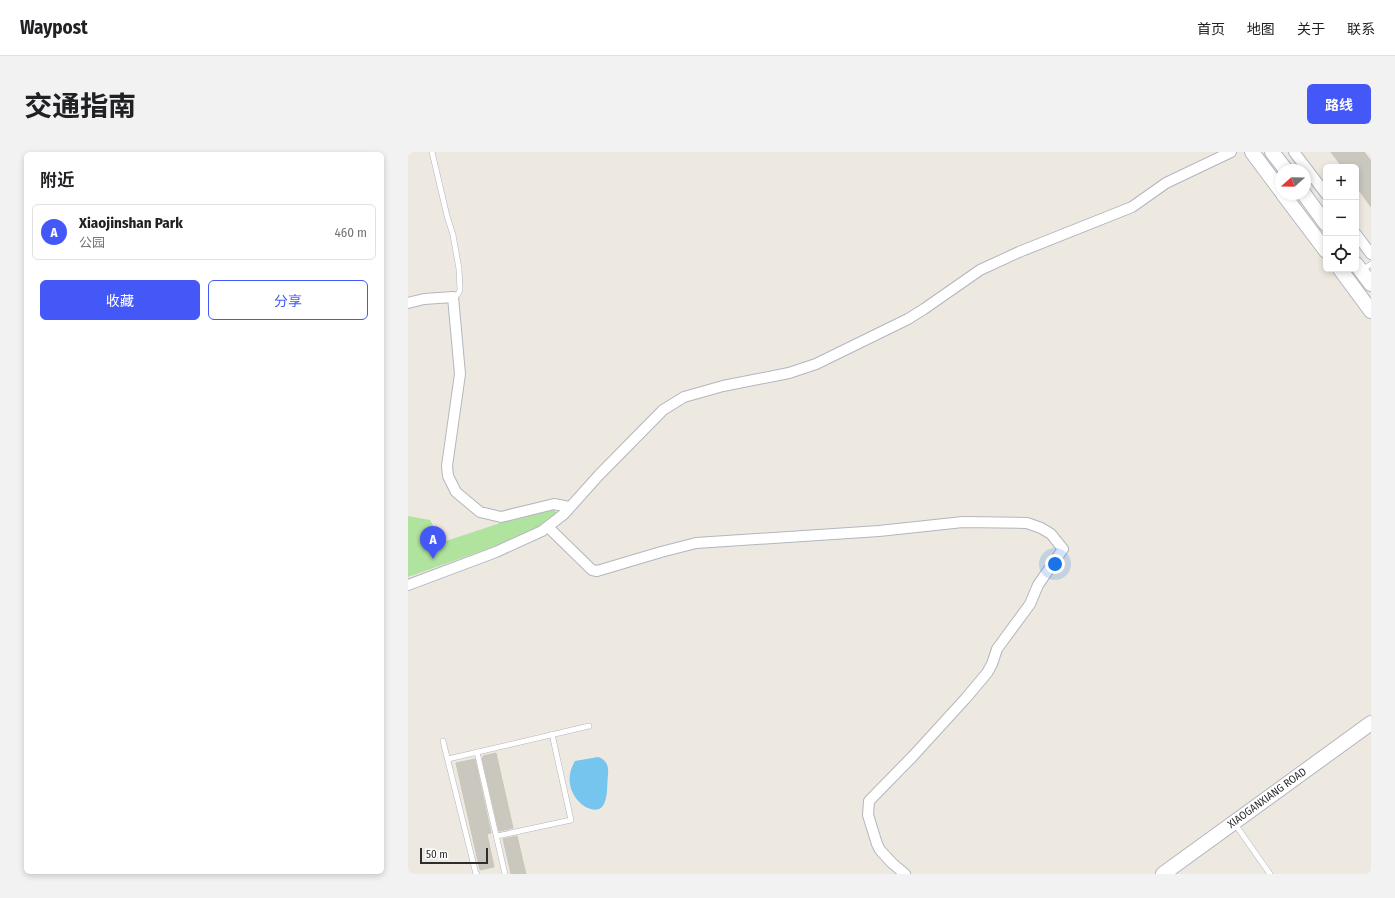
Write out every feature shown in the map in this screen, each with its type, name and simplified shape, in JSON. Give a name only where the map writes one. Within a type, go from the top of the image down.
[{"type":"main road","points":[[1252,152],[1275,183]]},
{"type":"main road","points":[[1272,152],[1281,164]]},
{"type":"main road","points":[[1288,200],[1323,247]]},
{"type":"main road","points":[[1308,200],[1323,220]]},
{"type":"main road","points":[[1363,266],[1371,284]]},
{"type":"main road","points":[[1342,272],[1371,311]]},
{"type":"main road","name":"XIAOGANXIANG ROAD","points":[[1163,874],[1371,723]]},
{"type":"street","points":[[408,585],[496,552],[532,537],[548,527],[663,410],[684,397],[723,386],[789,373],[823,360],[908,319],[980,270],[1019,252],[1132,206],[1166,183],[1231,152]]},
{"type":"street","points":[[1294,152],[1323,190]]},
{"type":"street","points":[[1358,236],[1371,254]]},
{"type":"street","points":[[408,303],[424,299],[452,297],[460,374],[447,466],[452,486],[456,492],[480,512],[490,516],[501,517],[554,504],[569,507]]},
{"type":"street","points":[[548,527],[592,570],[597,571],[696,543],[879,531],[963,522],[1027,523],[1041,528],[1051,534],[1063,549],[1038,585],[1030,604],[997,649],[987,673],[914,756],[869,801],[868,815],[877,844],[892,863],[904,874]]},
{"type":"lane","points":[[432,152],[453,235],[459,269],[460,290],[458,294],[452,297]]},
{"type":"lane","points":[[448,759],[589,726]]},
{"type":"lane","points":[[496,836],[571,820],[552,734]]},
{"type":"lane","points":[[443,741],[477,874]]},
{"type":"lane","points":[[477,752],[505,874]]},
{"type":"lane","points":[[1234,823],[1270,874]]},
{"type":"green space","points":[[551,506],[557,513],[530,534],[408,577],[408,516],[430,520],[435,529],[446,541]]},
{"type":"water","points":[[598,757],[605,761],[607,766],[607,789],[604,804],[600,809],[593,810],[579,802],[573,794],[570,784],[570,773],[575,761]]},
{"type":"building","points":[[1331,152],[1364,152],[1371,161],[1371,207],[1359,190],[1359,164],[1340,164]]},
{"type":"building","points":[[496,753],[513,828],[500,831],[482,758],[484,757],[483,756]]},
{"type":"building","points":[[475,759],[491,833],[487,834],[494,867],[480,870],[456,763]]},
{"type":"building","points":[[517,836],[526,874],[511,874],[503,839]]},
{"type":"place","name":"Xiaojinshan Park","points":[[433,559]]}]
